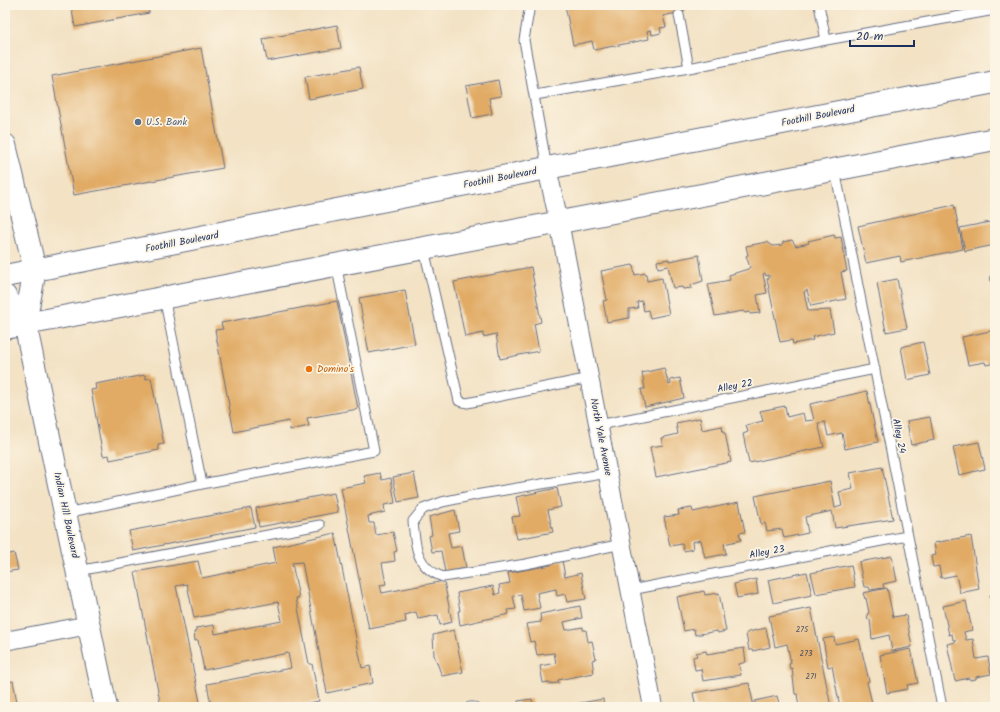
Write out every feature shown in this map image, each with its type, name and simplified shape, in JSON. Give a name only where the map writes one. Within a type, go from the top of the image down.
[{"type":"main road","name":"Foothill Boulevard","points":[[5,276],[197,239],[547,168],[995,82]]},
{"type":"main road","points":[[15,325],[336,264],[424,249],[995,139]]},
{"type":"main road","name":"Indian Hill Boulevard","points":[[5,145],[34,270],[15,325]]},
{"type":"main road","name":"Indian Hill Boulevard","points":[[5,296],[15,325],[66,513],[106,707]]},
{"type":"street","name":"North Yale Avenue","points":[[547,168],[560,222],[653,707]]},
{"type":"street","points":[[5,641],[89,625]]},
{"type":"lane","points":[[530,5],[524,40],[547,168]]},
{"type":"lane","points":[[819,5],[826,40]]},
{"type":"lane","points":[[535,95],[689,68],[826,40],[995,10]]},
{"type":"lane","points":[[679,15],[689,68]]},
{"type":"lane","name":"Alley 24","points":[[835,170],[942,707]]},
{"type":"lane","points":[[424,249],[459,401],[467,403],[590,378]]},
{"type":"lane","points":[[66,513],[202,484],[374,451],[336,264]]},
{"type":"lane","points":[[164,297],[202,484]]},
{"type":"lane","name":"Alley 22","points":[[599,425],[875,370]]},
{"type":"lane","points":[[608,473],[475,494],[442,502],[423,509],[413,521],[414,539],[422,562],[431,573],[442,577],[526,564],[622,544]]},
{"type":"lane","points":[[78,571],[320,525]]},
{"type":"lane","name":"Alley 23","points":[[631,590],[908,536]]},
{"type":"building","points":[[71,5],[148,5],[149,13],[75,27]]},
{"type":"building","points":[[565,5],[683,5],[685,11],[663,16],[666,27],[660,28],[661,33],[652,35],[651,30],[647,31],[649,39],[594,50],[592,41],[573,45]]},
{"type":"building","points":[[337,25],[341,48],[267,61],[263,39]]},
{"type":"building","name":"U.S. Bank","points":[[201,48],[223,168],[74,195],[52,76]]},
{"type":"building","points":[[359,67],[363,89],[309,99],[305,77]]},
{"type":"building","points":[[498,80],[501,96],[489,98],[492,114],[472,118],[466,86]]},
{"type":"building","points":[[954,205],[963,249],[901,262],[900,256],[866,263],[858,226]]},
{"type":"building","points":[[995,221],[995,245],[965,251],[960,228]]},
{"type":"building","points":[[834,235],[835,238],[841,237],[845,257],[847,271],[841,272],[846,299],[811,306],[807,290],[804,292],[808,311],[830,310],[834,332],[812,337],[813,340],[793,344],[792,340],[780,342],[767,279],[769,278],[769,275],[766,276],[765,273],[763,274],[767,293],[757,295],[760,313],[750,314],[750,312],[745,313],[743,311],[715,316],[708,284],[730,280],[729,275],[750,267],[746,256],[748,255],[746,246],[767,242],[773,246],[782,245],[783,242],[792,240],[796,246],[809,243],[808,241]]},
{"type":"building","points":[[699,255],[703,281],[691,285],[692,288],[673,288],[668,266],[658,268],[657,261],[669,259],[669,261]]},
{"type":"building","points":[[633,265],[635,275],[646,273],[647,281],[662,278],[669,314],[650,318],[648,310],[644,311],[642,301],[637,302],[638,308],[629,309],[629,318],[607,322],[603,301],[607,300],[601,271]]},
{"type":"building","points":[[531,267],[541,322],[534,324],[539,351],[500,359],[496,334],[483,337],[483,333],[465,337],[454,282]]},
{"type":"building","points":[[995,275],[995,295],[994,296],[990,276]]},
{"type":"building","points":[[897,279],[907,328],[886,332],[877,283]]},
{"type":"building","points":[[405,290],[415,344],[369,353],[359,298]]},
{"type":"building","points":[[337,301],[358,409],[307,418],[309,426],[290,430],[289,421],[234,432],[215,330],[223,329],[221,323]]},
{"type":"building","points":[[995,330],[995,363],[986,365],[985,362],[968,365],[962,337]]},
{"type":"building","points":[[923,342],[930,375],[907,380],[901,347]]},
{"type":"building","points":[[664,368],[669,385],[671,384],[670,380],[680,378],[684,398],[645,407],[641,389],[645,389],[642,373]]},
{"type":"building","points":[[145,375],[146,379],[151,378],[164,444],[158,445],[159,450],[110,460],[109,455],[103,456],[91,390],[96,389],[95,384]]},
{"type":"building","points":[[867,391],[878,442],[845,449],[842,433],[828,436],[825,422],[818,423],[824,447],[749,463],[743,434],[748,432],[746,425],[763,421],[760,411],[785,406],[787,417],[803,413],[805,421],[814,420],[810,404]]},
{"type":"building","points":[[930,417],[934,440],[911,445],[907,421]]},
{"type":"building","points":[[700,418],[702,430],[722,426],[723,433],[725,433],[731,462],[656,477],[650,447],[663,445],[661,438],[678,434],[676,423]]},
{"type":"building","points":[[979,442],[985,469],[959,475],[953,447]]},
{"type":"building","points":[[882,467],[893,519],[835,528],[832,511],[805,517],[808,533],[784,538],[782,529],[767,531],[765,523],[761,524],[755,496],[830,481],[835,508],[842,506],[839,492],[853,489],[850,473]]},
{"type":"building","points":[[380,473],[382,480],[391,478],[395,503],[384,505],[385,512],[368,516],[369,523],[374,523],[376,535],[393,532],[397,551],[394,552],[395,561],[382,563],[386,584],[380,585],[382,593],[444,581],[452,622],[440,625],[438,615],[418,619],[416,612],[405,615],[406,622],[369,629],[341,488],[366,483],[364,476]]},
{"type":"building","points":[[414,473],[419,498],[398,502],[393,477]]},
{"type":"building","points":[[557,488],[561,507],[548,510],[553,532],[517,539],[512,517],[520,516],[516,497]]},
{"type":"building","points":[[334,493],[338,512],[259,527],[256,508]]},
{"type":"building","points":[[739,502],[745,532],[739,533],[741,540],[724,544],[726,554],[705,558],[701,540],[692,542],[693,549],[684,551],[682,544],[670,546],[664,517],[679,515],[678,510],[692,508],[693,512]]},
{"type":"building","points":[[251,508],[255,527],[133,551],[129,531]]},
{"type":"building","points":[[455,510],[459,531],[448,533],[451,548],[462,546],[466,568],[445,572],[441,551],[432,552],[429,536],[432,535],[429,517]]},
{"type":"building","points":[[335,533],[362,668],[370,666],[373,683],[327,693],[302,562],[292,563],[299,598],[296,598],[309,664],[312,664],[319,701],[287,707],[210,707],[211,705],[207,684],[291,668],[288,653],[204,670],[198,640],[195,641],[194,632],[196,632],[196,628],[214,625],[215,634],[282,621],[278,602],[194,618],[187,584],[176,586],[201,707],[161,707],[135,572],[198,561],[202,578],[276,563],[273,547]]},
{"type":"building","points":[[971,536],[979,589],[960,593],[956,575],[941,578],[939,566],[933,567],[931,556],[936,555],[934,543]]},
{"type":"building","points":[[14,553],[18,570],[5,572],[5,555]]},
{"type":"building","points":[[892,556],[897,581],[883,584],[884,588],[870,590],[869,587],[864,587],[859,562]]},
{"type":"building","points":[[562,560],[565,577],[581,573],[586,599],[567,602],[565,594],[557,596],[556,589],[537,593],[540,608],[524,611],[521,595],[513,596],[516,609],[508,610],[509,614],[460,625],[458,611],[460,611],[457,593],[493,586],[495,595],[500,593],[499,585],[510,583],[508,573],[551,565],[550,562]]},
{"type":"building","points":[[851,565],[855,587],[816,594],[811,573]]},
{"type":"building","points":[[807,572],[812,595],[773,603],[768,580]]},
{"type":"building","points":[[756,579],[758,594],[737,598],[734,584]]},
{"type":"building","points":[[887,588],[893,617],[906,615],[912,647],[892,651],[889,635],[872,639],[870,619],[868,620],[867,614],[869,613],[866,598],[865,599],[863,593]]},
{"type":"building","points":[[704,591],[705,595],[719,593],[726,631],[695,635],[694,629],[684,631],[677,597]]},
{"type":"building","points":[[995,594],[995,616],[994,616],[990,595]]},
{"type":"building","points":[[966,601],[972,630],[964,632],[966,640],[973,639],[976,659],[988,657],[991,674],[976,677],[976,679],[970,680],[969,678],[955,681],[947,644],[956,642],[953,640],[952,634],[949,635],[943,606]]},
{"type":"building","points":[[580,606],[582,618],[564,622],[566,630],[583,627],[583,630],[586,630],[588,642],[592,641],[596,659],[592,660],[594,673],[558,680],[559,683],[543,683],[540,666],[556,663],[554,653],[537,655],[534,641],[530,642],[526,624],[541,622],[540,614]]},
{"type":"building","points":[[811,608],[831,707],[799,707],[797,694],[795,694],[792,668],[790,669],[789,664],[791,663],[787,644],[775,647],[769,616]]},
{"type":"building","points":[[766,628],[770,647],[753,651],[749,650],[746,634],[748,632]]},
{"type":"building","points":[[454,630],[463,672],[442,676],[434,655],[433,635]]},
{"type":"building","points":[[834,637],[835,644],[859,639],[869,681],[867,682],[872,703],[840,707],[832,666],[828,667],[823,639]]},
{"type":"building","points":[[744,648],[746,662],[739,664],[741,675],[703,681],[701,669],[695,670],[693,657],[697,656],[696,653],[706,651],[707,654]]},
{"type":"building","points":[[911,649],[918,683],[907,685],[908,689],[887,693],[880,655]]},
{"type":"building","points":[[13,681],[18,707],[5,707],[5,683]]},
{"type":"building","points":[[749,683],[754,707],[696,707],[693,693]]},
{"type":"building","points":[[777,696],[780,707],[757,707],[755,701]]},
{"type":"building","points":[[532,699],[533,707],[519,707],[518,701]]},
{"type":"building","points":[[603,699],[604,707],[564,707],[564,706]]},
{"type":"place","name":"U.S. Bank","points":[[138,122]]},
{"type":"place","name":"Domino's","points":[[309,369]]}]
